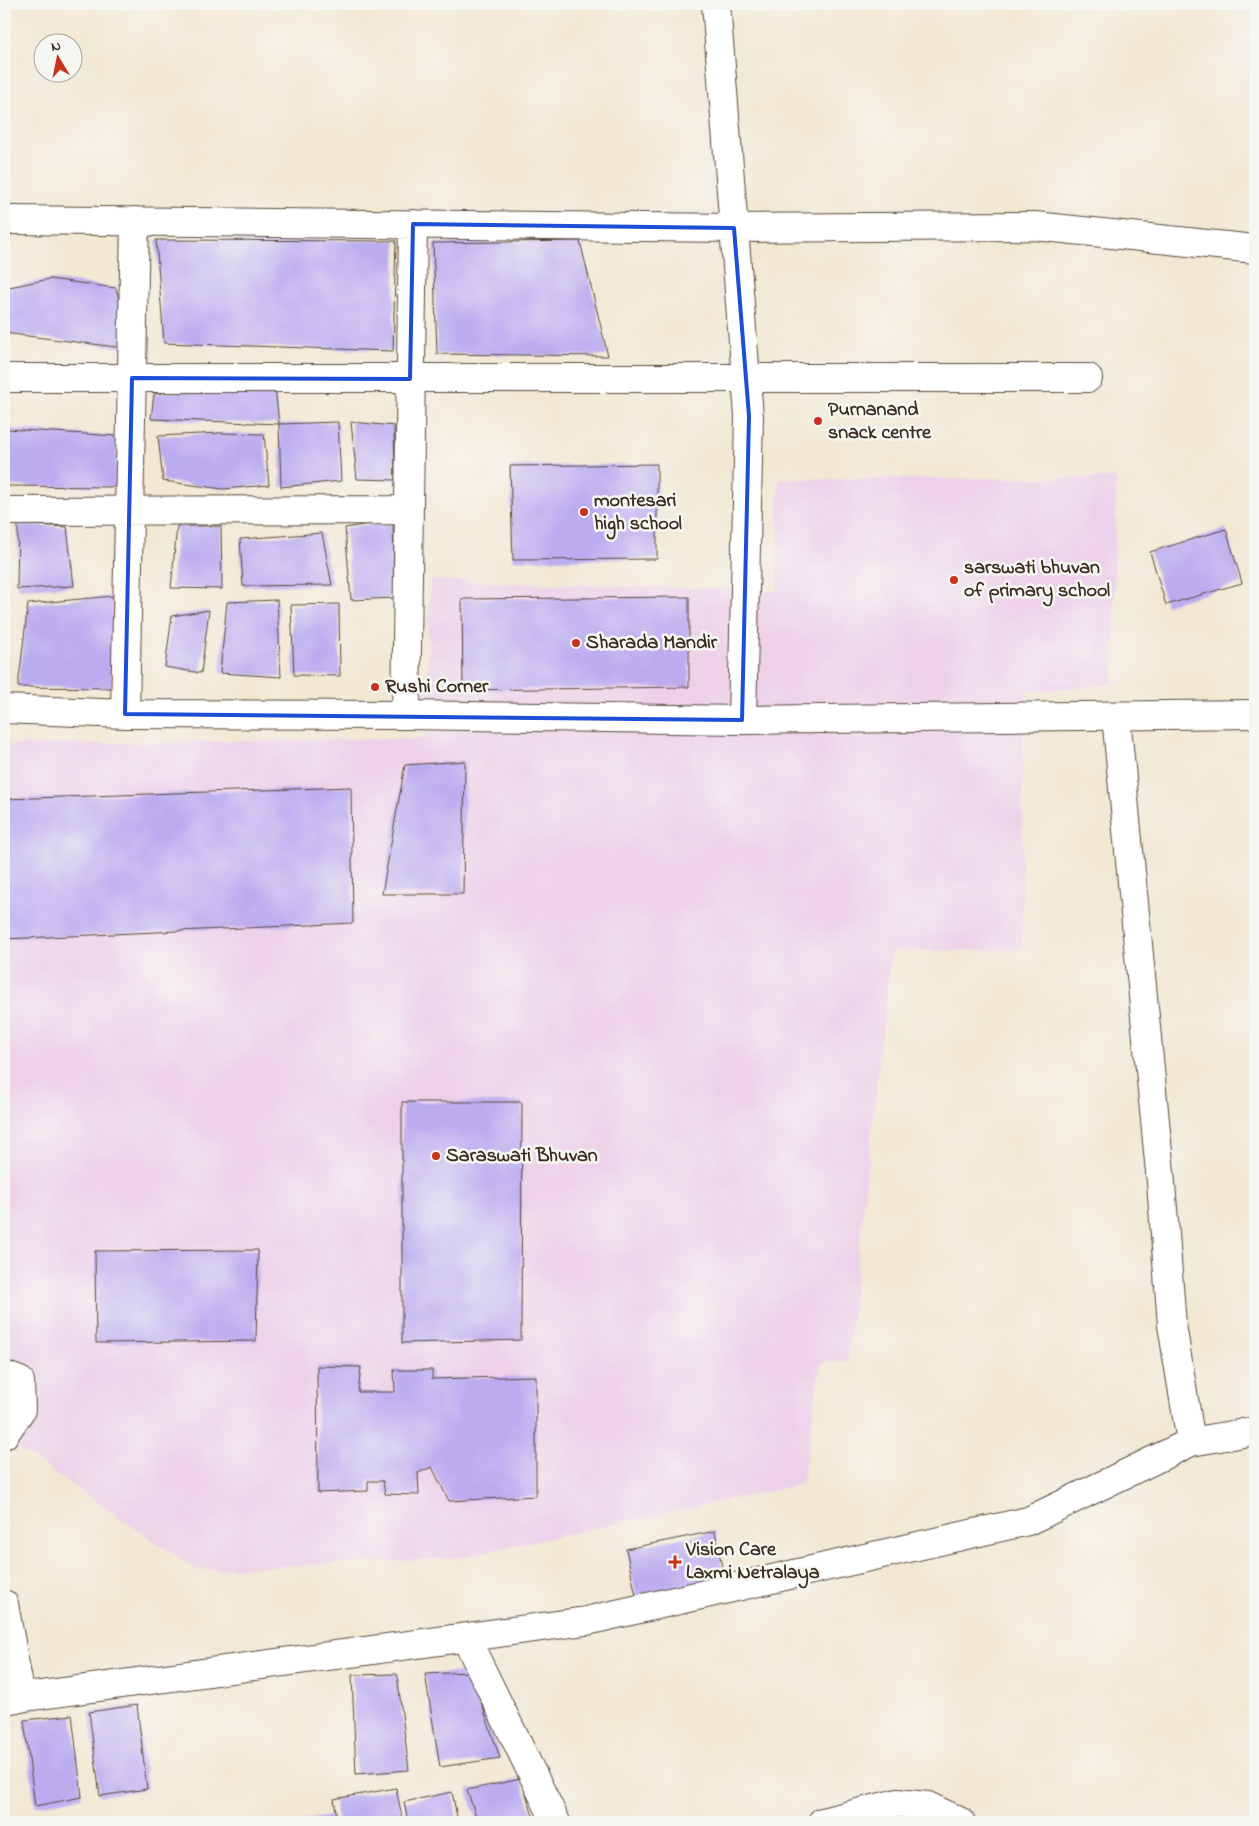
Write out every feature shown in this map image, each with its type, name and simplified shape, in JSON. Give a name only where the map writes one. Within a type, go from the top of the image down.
[{"type":"street","points":[[716,4],[749,416],[742,720]]},
{"type":"street","points":[[8,220],[734,228],[1035,226],[1255,249]]},
{"type":"street","points":[[125,714],[135,221]]},
{"type":"street","points":[[406,715],[413,224]]},
{"type":"street","points":[[4,378],[1088,378]]},
{"type":"street","points":[[4,511],[408,510]]},
{"type":"street","points":[[4,709],[125,714],[406,715],[742,720],[1255,714]]},
{"type":"street","points":[[1116,716],[1161,1183],[1172,1325],[1191,1442]]},
{"type":"street","points":[[4,1375],[20,1382],[21,1410],[4,1434]]},
{"type":"street","points":[[4,1604],[12,1699],[466,1638],[586,1621],[1028,1521],[1191,1442],[1255,1431]]},
{"type":"street","points":[[466,1638],[556,1822]]},
{"type":"street","points":[[822,1822],[897,1803],[928,1806],[961,1822]]},
{"type":"highlighted area","points":[[413,224],[734,228],[749,416],[742,720],[125,714],[132,378],[410,379]]},
{"type":"shaded area","name":"Saraswati Bhuvan","points":[[1116,478],[1113,684],[1028,692],[1023,739],[1022,950],[891,951],[847,1361],[821,1362],[802,1484],[456,1558],[197,1570],[4,1439],[4,745],[425,738],[430,580],[777,591],[779,479]]},
{"type":"building","points":[[156,240],[396,241],[393,351],[164,343]]},
{"type":"building","points":[[580,241],[608,356],[437,354],[433,243]]},
{"type":"building","points":[[50,279],[116,288],[132,349],[4,333],[4,288]]},
{"type":"building","points":[[274,378],[279,424],[151,419],[154,394]]},
{"type":"building","points":[[338,422],[341,481],[281,487],[279,424]]},
{"type":"building","points":[[351,422],[394,426],[395,480],[357,479]]},
{"type":"building","points":[[6,429],[117,436],[116,487],[7,486]]},
{"type":"building","points":[[220,433],[264,434],[269,485],[223,489],[163,481],[158,436]]},
{"type":"building","name":"montesari high school","points":[[657,464],[657,559],[513,560],[510,466]]},
{"type":"building","points":[[393,520],[395,598],[351,600],[345,528]]},
{"type":"building","points":[[18,524],[67,527],[74,586],[17,589]]},
{"type":"building","points":[[177,526],[221,526],[222,589],[171,588]]},
{"type":"building","points":[[1226,529],[1242,583],[1166,605],[1150,552]]},
{"type":"building","points":[[322,533],[332,585],[243,586],[240,539]]},
{"type":"building","points":[[113,596],[112,688],[18,687],[28,604]]},
{"type":"building","name":"Sharada Mandir","points":[[689,597],[689,687],[463,690],[462,599]]},
{"type":"building","points":[[277,600],[281,677],[220,673],[227,602]]},
{"type":"building","points":[[339,604],[340,676],[294,675],[291,605]]},
{"type":"building","points":[[209,610],[201,673],[165,667],[172,616]]},
{"type":"building","points":[[465,761],[463,894],[382,894],[405,765]]},
{"type":"building","points":[[351,787],[353,923],[4,939],[4,799]]},
{"type":"building","points":[[402,1102],[522,1102],[521,1340],[402,1343]]},
{"type":"building","points":[[258,1250],[256,1341],[96,1343],[95,1251]]},
{"type":"building","points":[[317,1366],[361,1367],[358,1392],[395,1392],[394,1370],[432,1370],[432,1379],[536,1376],[536,1496],[449,1501],[432,1467],[418,1473],[419,1495],[385,1494],[383,1481],[368,1481],[368,1491],[318,1493]]},
{"type":"building","points":[[715,1531],[724,1578],[636,1596],[626,1549]]},
{"type":"building","points":[[471,1672],[500,1758],[440,1767],[425,1674]]},
{"type":"building","points":[[397,1674],[409,1770],[356,1774],[352,1675]]},
{"type":"building","points":[[137,1705],[147,1789],[100,1796],[89,1712]]},
{"type":"building","points":[[72,1715],[82,1797],[35,1806],[24,1720]]},
{"type":"building","points":[[521,1779],[535,1822],[478,1822],[467,1790]]},
{"type":"building","points":[[396,1788],[403,1822],[340,1822],[337,1818],[334,1799]]},
{"type":"building","points":[[452,1792],[458,1822],[408,1822],[404,1802]]},
{"type":"building","points":[[331,1816],[332,1822],[301,1822],[301,1821]]},
{"type":"place","name":"Purnanand snack centre","points":[[818,421]]},
{"type":"place","name":"montesari high school","points":[[584,512]]},
{"type":"place","name":"sarswati bhuvan of primary school","points":[[954,580]]},
{"type":"place","name":"Sharada Mandir","points":[[576,643]]},
{"type":"place","name":"Rushi Corner","points":[[375,687]]},
{"type":"place","name":"Saraswati Bhuvan","points":[[436,1156]]},
{"type":"place","name":"Vision Care Laxmi Netralaya","points":[[675,1562]]}]
